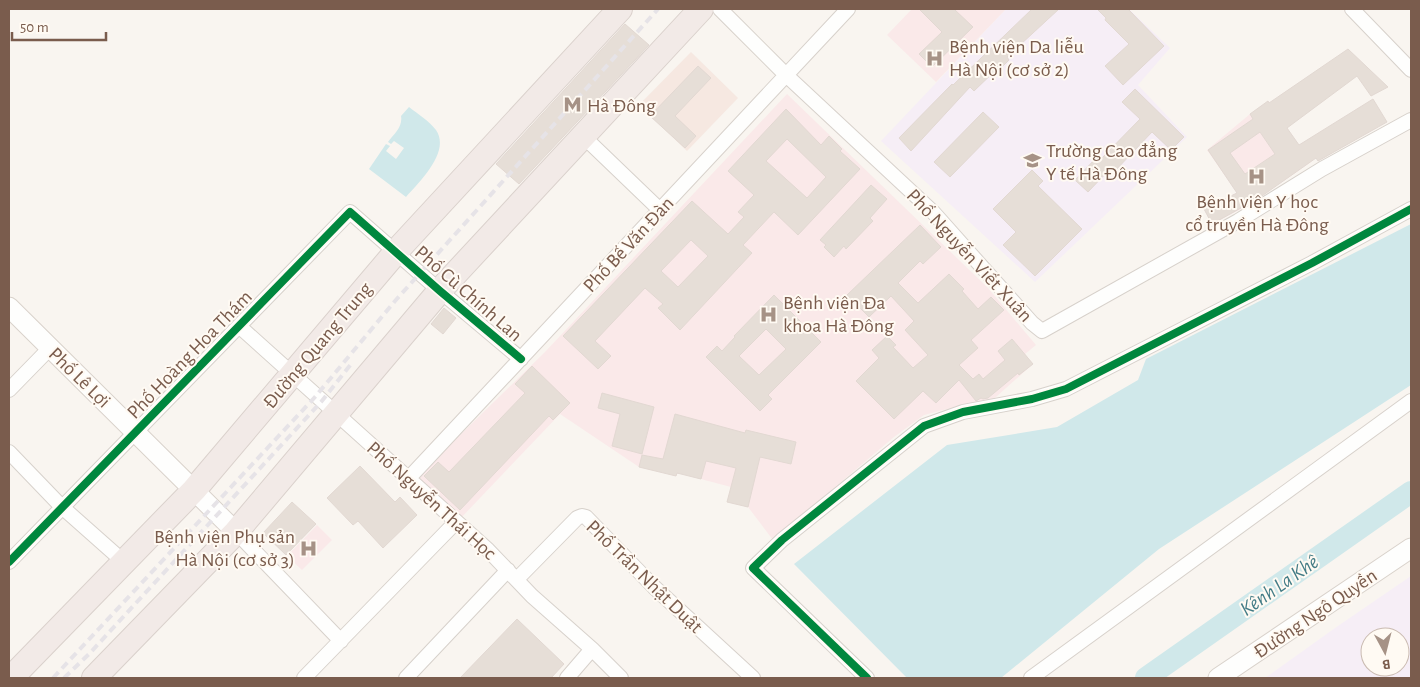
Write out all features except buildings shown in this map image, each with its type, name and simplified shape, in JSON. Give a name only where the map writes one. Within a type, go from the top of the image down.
[{"type":"highway","name":"Đường Quang Trung","points":[[11,678],[194,490],[396,251],[620,9]]},
{"type":"highway","points":[[94,678],[236,532],[440,291],[701,9]]},
{"type":"street","name":"Phố Nguyễn Viết Xuân","points":[[720,9],[786,75],[933,212],[1042,331],[1238,221],[1322,169],[1411,120]]},
{"type":"street","name":"Phố Bế Văn Đàn","points":[[408,479],[848,9]]},
{"type":"street","points":[[1352,9],[1411,70]]},
{"type":"street","points":[[583,136],[660,210]]},
{"type":"street","points":[[867,678],[753,568],[782,540],[924,426],[963,412],[1032,399],[1066,389],[1312,263],[1411,209]]},
{"type":"street","name":"Phố Hoàng Hoa Thám","points":[[9,562],[350,212],[396,251]]},
{"type":"street","name":"Phố Cù Chính Lan","points":[[396,251],[520,359]]},
{"type":"street","name":"Phố Lê Lợi","points":[[9,307],[236,532]]},
{"type":"street","name":"Phố Nguyễn Thái Học","points":[[239,326],[321,402],[337,413],[488,550],[532,596],[592,649],[621,678]]},
{"type":"street","points":[[9,390],[50,348]]},
{"type":"street","points":[[1031,678],[1411,401]]},
{"type":"street","points":[[9,452],[62,507],[124,562]]},
{"type":"street","name":"Phố Trần Nhật Duật","points":[[512,575],[577,518],[582,516],[654,587],[753,678]]},
{"type":"street","points":[[304,678],[456,522]]},
{"type":"street","points":[[236,532],[341,641]]},
{"type":"street","name":"Đường Ngô Quyền","points":[[1218,678],[1411,548]]},
{"type":"street","points":[[406,678],[512,575]]},
{"type":"street","points":[[567,678],[592,649]]},
{"type":"shaded area","name":"Bệnh viện Da liễu Hà Nội (cơ sở 2)","points":[[912,9],[1006,9],[936,82],[887,35]]},
{"type":"shaded area","name":"Trường Cao đẳng Y tế Hà Đông","points":[[1006,9],[1129,9],[1170,48],[1138,85],[1187,137],[1035,282],[881,141]]},
{"type":"shaded area","points":[[691,52],[738,98],[687,151],[639,105]]},
{"type":"shaded area","name":"Bệnh viện Đa khoa Hà Đông","points":[[787,94],[988,288],[1036,345],[1025,354],[1033,364],[987,405],[970,403],[924,415],[894,437],[773,540],[748,507],[727,502],[731,487],[678,473],[676,476],[639,467],[560,414],[459,520],[417,477],[545,352]]},
{"type":"shaded area","name":"Bệnh viện Y học cổ truyền Hà Đông","points":[[1268,101],[1311,162],[1247,206],[1212,224],[1204,209],[1237,193],[1207,150]]},
{"type":"shaded area","name":"Bệnh viện Phụ sản Hà Nội (cơ sở 3)","points":[[317,525],[332,540],[302,570],[287,556]]},
{"type":"shaded area","points":[[1411,576],[1411,678],[1265,678],[1335,628]]},
{"type":"water","points":[[409,107],[436,130],[440,139],[437,157],[432,166],[406,197],[369,169],[386,144],[390,146],[386,151],[396,159],[404,148],[394,141],[391,144],[388,142],[399,127],[401,116]]},
{"type":"water","points":[[1411,224],[1411,385],[1159,549],[1001,678],[907,678],[794,564],[947,445],[1057,427],[1138,380],[1146,359]]},
{"type":"waterway","name":"Kênh La Khê","points":[[1146,678],[1411,492]]},
{"type":"railway","points":[[53,678],[315,397],[395,301],[658,9]]},
{"type":"railway","points":[[64,678],[90,653],[321,402],[352,363]]},
{"type":"cycle path","points":[[867,678],[753,568],[782,540],[924,426],[963,412],[1032,399],[1066,389],[1312,263],[1411,209]]},
{"type":"cycle path","points":[[9,562],[350,212],[521,359]]},
{"type":"place","name":"Bệnh viện Da liễu Hà Nội (cơ sở 2)","points":[[935,58]]},
{"type":"place","name":"Hà Đông","points":[[573,105]]},
{"type":"place","name":"Trường Cao đẳng Y tế Hà Đông","points":[[1032,161]]},
{"type":"place","name":"Bệnh viện Y học cổ truyền Hà Đông","points":[[1257,177]]},
{"type":"place","name":"Bệnh viện Đa khoa Hà Đông","points":[[769,314]]},
{"type":"place","name":"Bệnh viện Phụ sản Hà Nội (cơ sở 3)","points":[[309,548]]}]
